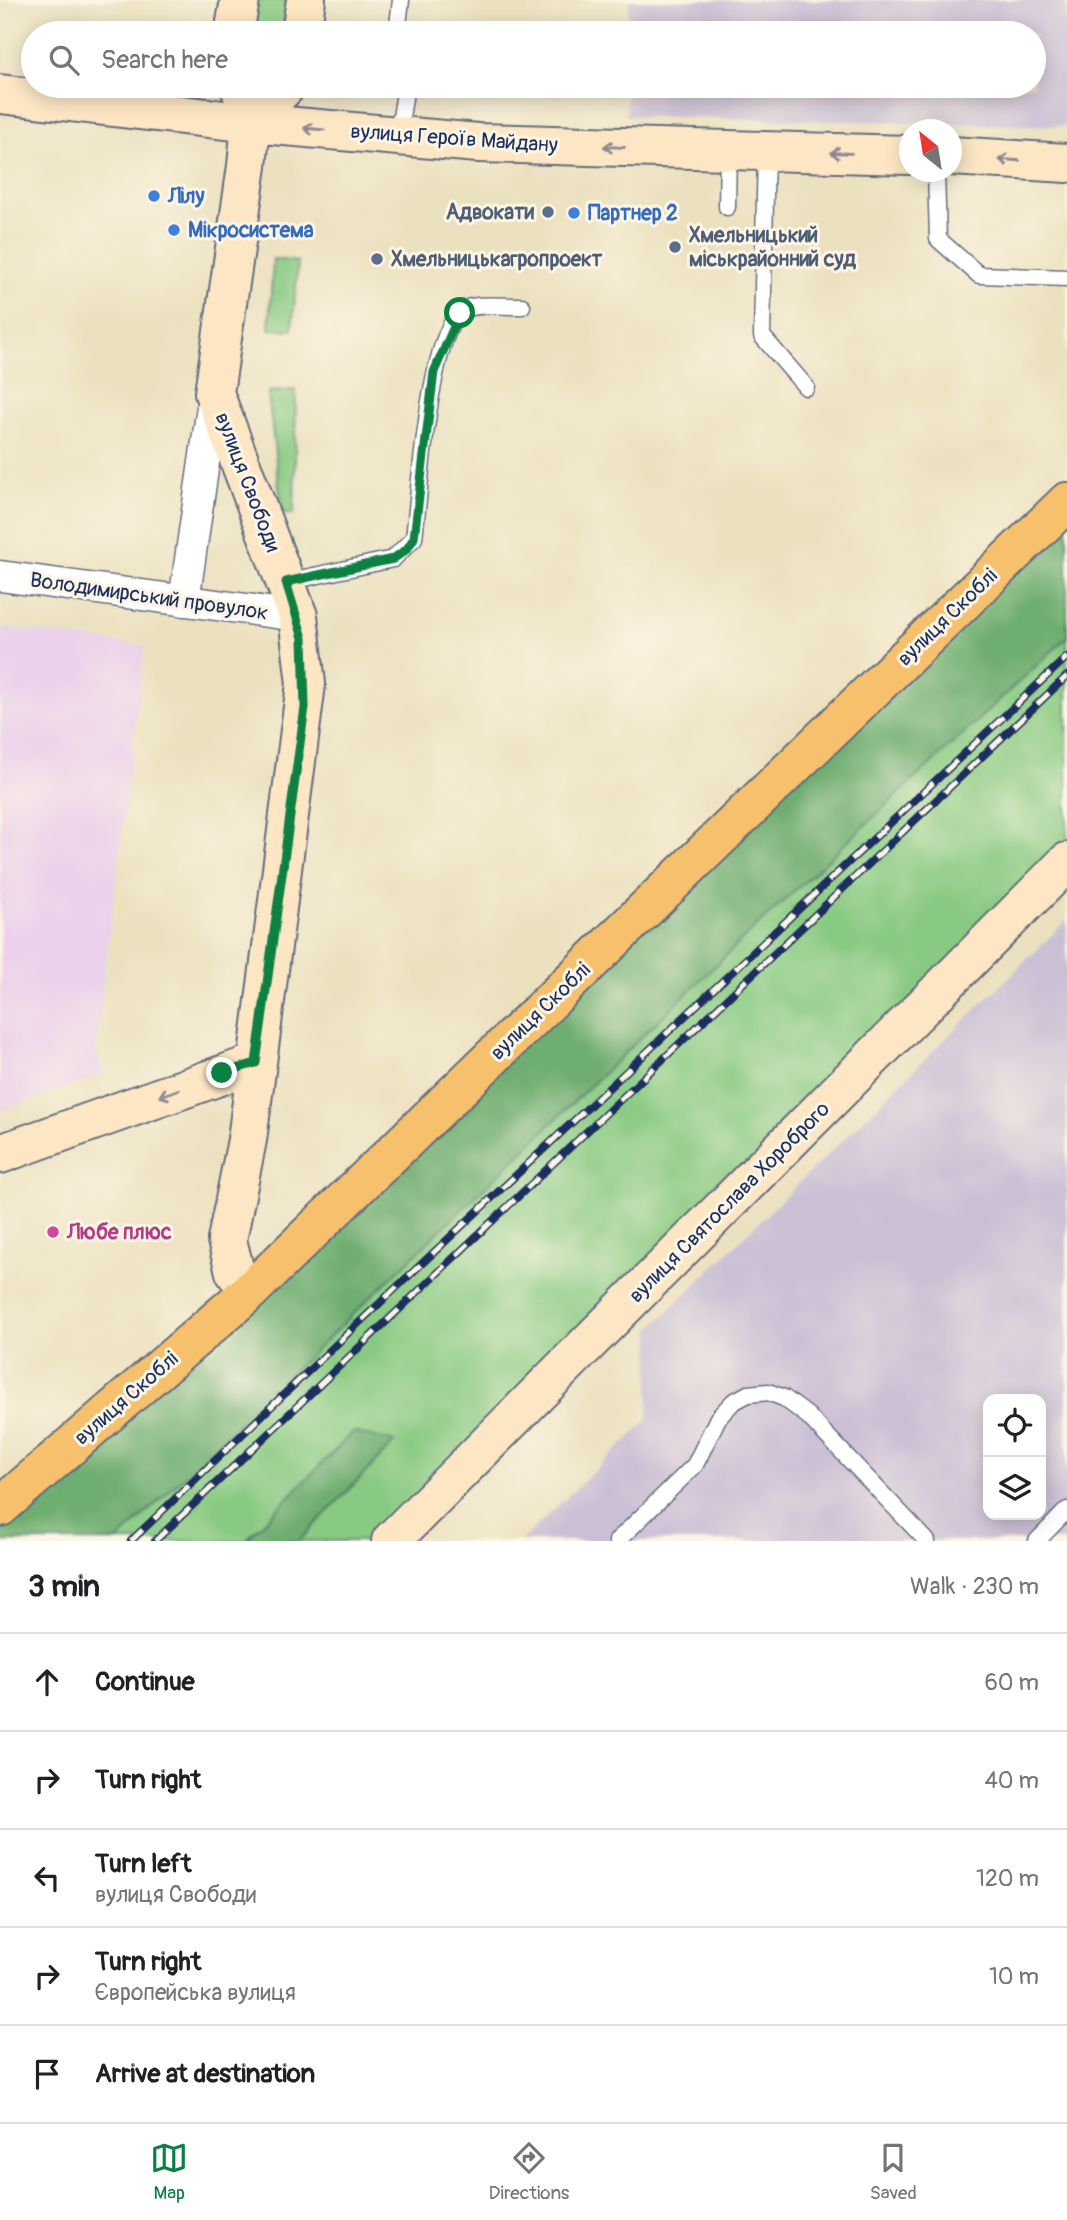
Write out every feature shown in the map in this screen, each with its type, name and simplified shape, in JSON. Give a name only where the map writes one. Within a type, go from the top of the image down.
[{"type":"main road","name":"вулиця Скоблі","points":[[0,1507],[250,1291],[1067,502]]},
{"type":"street","points":[[236,21],[240,0]]},
{"type":"street","points":[[303,21],[306,0]]},
{"type":"street","name":"вулиця Героїв Майдану","points":[[0,94],[21,96]]},
{"type":"street","name":"вулиця Героїв Майдану","points":[[35,98],[251,123],[478,143],[899,155]]},
{"type":"street","name":"вулиця Свободи","points":[[244,98],[251,123],[214,393],[292,599],[306,660],[305,707],[247,1140],[227,1240],[235,1272],[250,1291]]},
{"type":"street","points":[[251,123],[275,98]]},
{"type":"street","points":[[962,157],[1067,163]]},
{"type":"street","points":[[184,601],[214,393]]},
{"type":"street","name":"Володимирський провулок","points":[[0,576],[184,601],[292,599]]},
{"type":"street","name":"вулиця Святослава Хороброго","points":[[391,1541],[1067,862]]},
{"type":"street","points":[[0,1154],[256,1063]]},
{"type":"lane","points":[[398,21],[401,0]]},
{"type":"lane","points":[[398,136],[404,98]]},
{"type":"lane","points":[[727,150],[727,207]]},
{"type":"lane","points":[[766,151],[762,336],[806,387]]},
{"type":"lane","points":[[936,182],[938,239],[979,275],[1067,278]]},
{"type":"lane","points":[[292,599],[393,559],[407,549],[414,538],[434,372],[452,324],[460,313],[468,308],[522,306]]},
{"type":"lane","points":[[617,1541],[695,1465],[718,1418],[733,1402],[748,1394],[768,1392],[784,1398],[808,1416],[927,1541]]},
{"type":"lane","points":[[1037,1541],[1067,1510]]},
{"type":"shaded area","points":[[629,0],[1067,0],[1067,126],[962,124],[962,119],[899,119],[899,122],[626,116],[627,98],[1046,98],[1046,21],[628,21]]},
{"type":"shaded area","points":[[0,627],[145,646],[95,1050],[104,1074],[0,1111]]},
{"type":"shaded area","points":[[1067,920],[1067,1541],[521,1541],[648,1420],[651,1328]]},
{"type":"green space","points":[[253,0],[288,0],[284,21],[249,21]]},
{"type":"green space","points":[[273,259],[298,262],[292,330],[269,329]]},
{"type":"green space","points":[[296,390],[294,514],[282,513],[268,392]]},
{"type":"green space","points":[[1067,524],[1067,846],[376,1541],[0,1541]]},
{"type":"green space","points":[[1067,524],[1067,637],[762,921],[117,1541],[0,1541],[0,1524]]},
{"type":"green space","points":[[353,1432],[395,1442],[299,1541],[245,1541]]},
{"type":"railway","points":[[131,1541],[347,1334],[1067,657]]},
{"type":"railway","points":[[155,1541],[1067,676]]},
{"type":"place","name":"Лілу","points":[[154,196]]},
{"type":"place","name":"Адвокати","points":[[548,212]]},
{"type":"place","name":"Партнер 2","points":[[574,213]]},
{"type":"place","name":"Мікросистема","points":[[174,230]]},
{"type":"place","name":"Хмельницький міськрайонний суд","points":[[675,247]]},
{"type":"place","name":"Хмельницькагропроект","points":[[377,259]]},
{"type":"place","name":"Любе плюс","points":[[53,1232]]},
{"type":"route","points":[[222,1073],[256,1063],[305,707],[306,660],[303,638],[286,582],[393,559],[407,549],[414,538],[434,372],[452,324],[460,313]]}]
